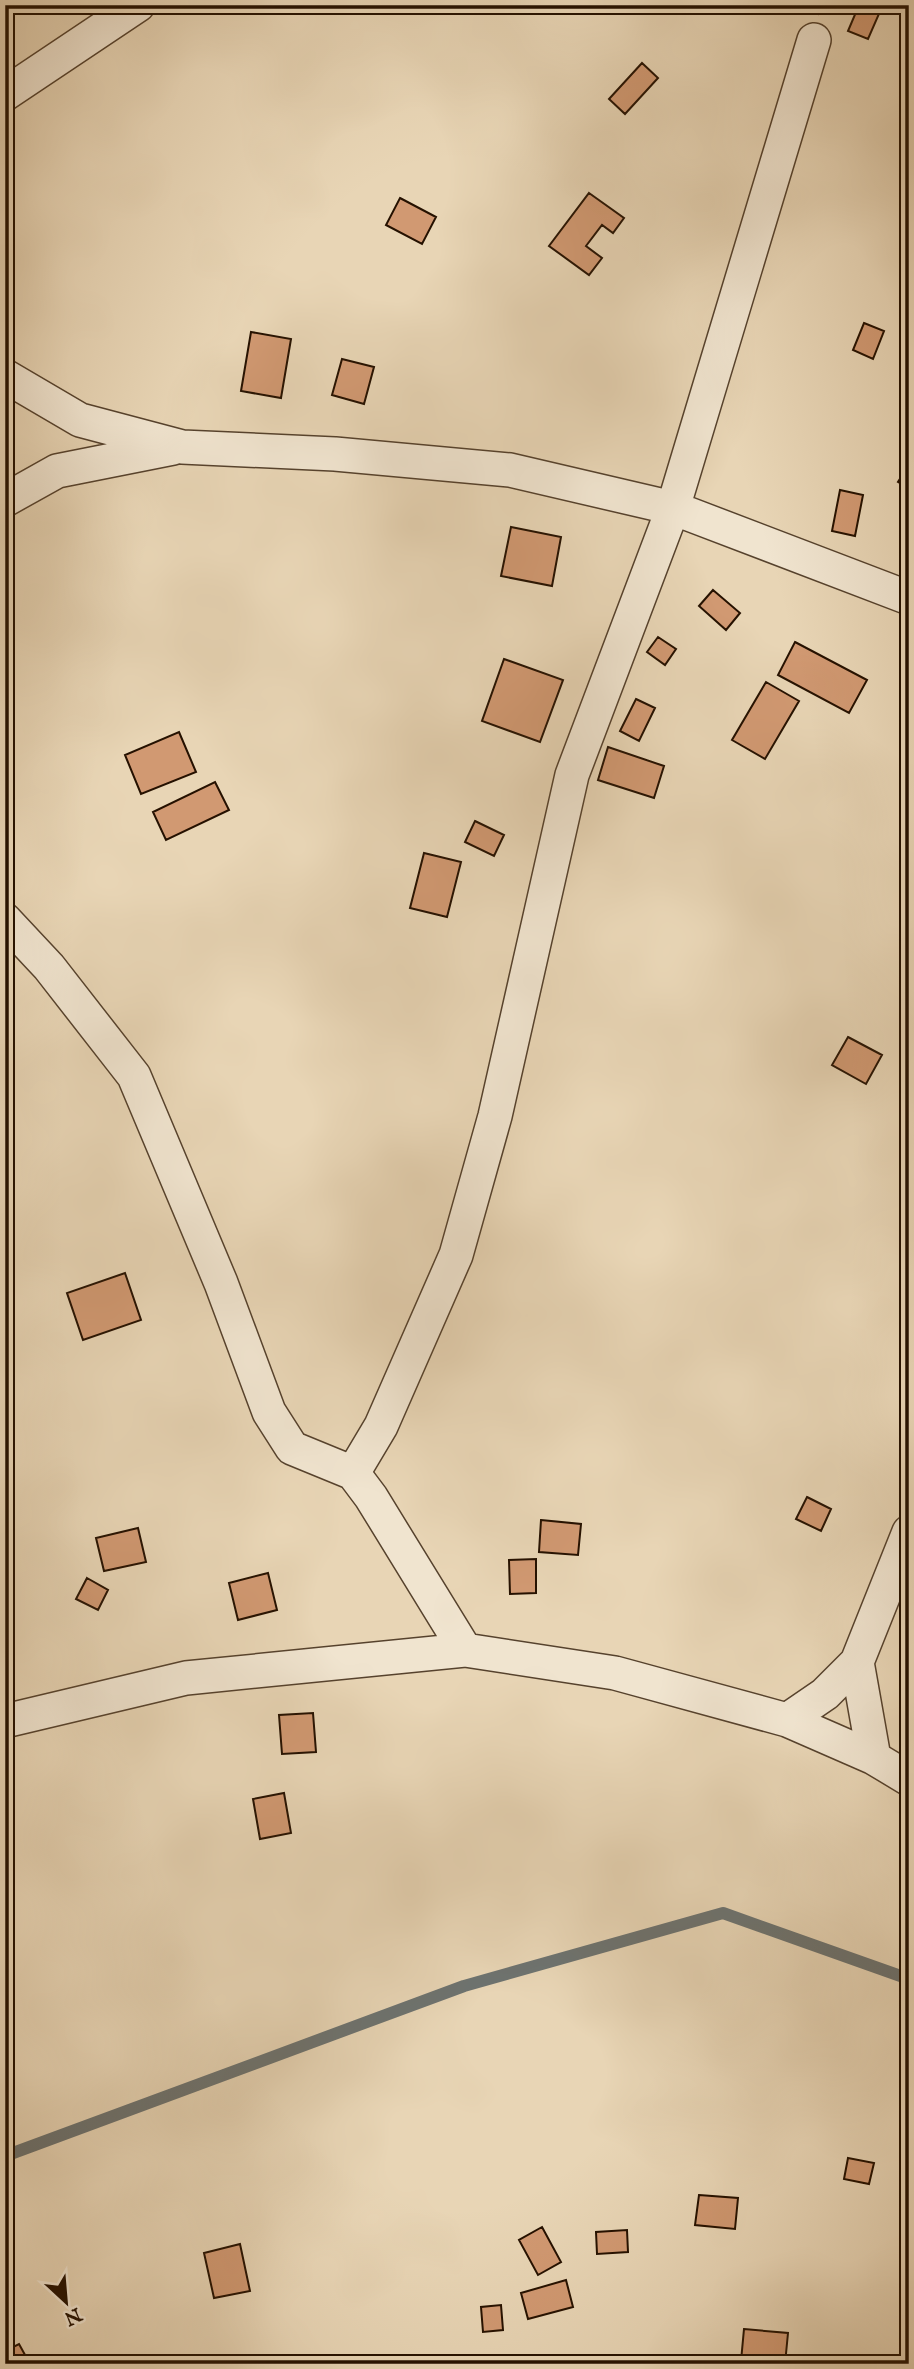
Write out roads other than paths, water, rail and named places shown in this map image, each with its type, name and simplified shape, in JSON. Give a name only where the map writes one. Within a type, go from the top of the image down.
[{"type":"street","points":[[5,94],[138,5]]},
{"type":"street","points":[[353,1473],[381,1426],[456,1255],[495,1115],[572,775],[673,509],[814,40]]},
{"type":"street","points":[[5,376],[80,420],[182,447],[335,454],[510,470],[673,509],[909,598]]},
{"type":"street","points":[[5,499],[57,471],[182,447]]},
{"type":"street","points":[[5,920],[49,967],[134,1076],[221,1283],[269,1412],[292,1448],[353,1473],[371,1497],[465,1650]]},
{"type":"street","points":[[787,1720],[825,1694],[857,1662],[909,1532]]},
{"type":"street","points":[[5,1720],[186,1678],[465,1650],[615,1673],[787,1720],[874,1758],[909,1779]]},
{"type":"street","points":[[857,1662],[874,1758]]},
{"type":"waterway","points":[[5,2156],[464,1986],[723,1913],[909,1979]]}]
